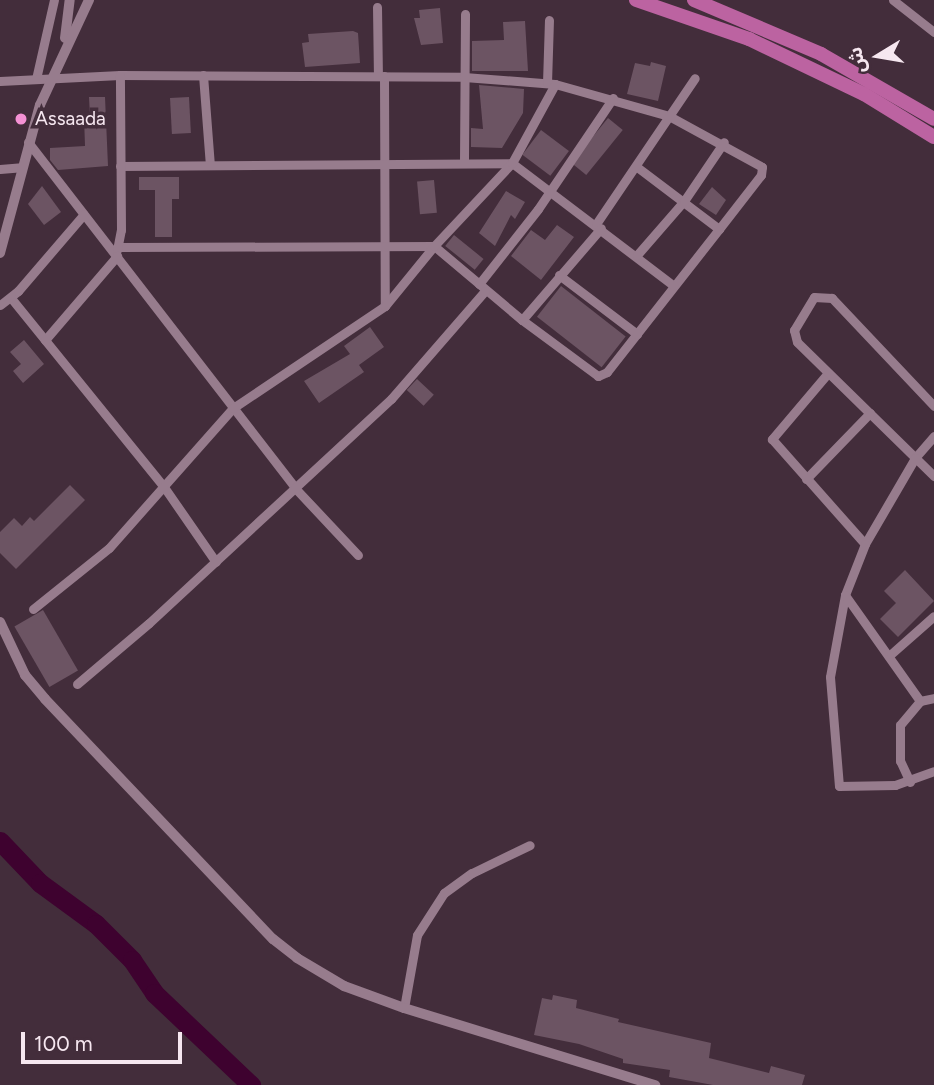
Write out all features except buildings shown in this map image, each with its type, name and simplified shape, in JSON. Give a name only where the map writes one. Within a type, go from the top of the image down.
[{"type":"highway","points":[[636,0],[748,39],[864,94],[934,137]]},
{"type":"highway","points":[[695,0],[821,54],[934,119]]},
{"type":"street","points":[[36,79],[54,0]]},
{"type":"street","points":[[64,48],[70,0]]},
{"type":"street","points":[[0,253],[28,142],[64,48],[89,0]]},
{"type":"street","points":[[899,1],[934,32]]},
{"type":"street","points":[[377,7],[381,76],[385,306]]},
{"type":"street","points":[[464,160],[465,14]]},
{"type":"street","points":[[33,609],[109,548],[233,408],[385,306],[434,246],[512,163],[551,83],[550,20]]},
{"type":"street","points":[[45,340],[117,252],[120,75]]},
{"type":"street","points":[[0,81],[53,76],[203,75],[464,77],[551,83],[613,98],[669,116],[724,142],[759,163],[762,171],[607,372],[592,376],[434,246],[117,252]]},
{"type":"street","points":[[203,75],[210,165]]},
{"type":"street","points":[[522,320],[598,226],[695,78]]},
{"type":"street","points":[[77,684],[216,562],[391,399],[482,288],[613,98]]},
{"type":"street","points":[[28,142],[117,252],[295,488],[358,555]]},
{"type":"street","points":[[637,256],[684,201],[724,142]]},
{"type":"street","points":[[120,166],[464,160],[512,163],[674,286]]},
{"type":"street","points":[[0,169],[21,167]]},
{"type":"street","points":[[637,167],[719,229]]},
{"type":"street","points":[[0,305],[11,298],[84,214]]},
{"type":"street","points":[[559,275],[637,334]]},
{"type":"street","points":[[934,406],[832,298],[818,294],[794,330],[794,337],[934,476]]},
{"type":"street","points":[[11,298],[164,487],[216,562]]},
{"type":"street","points":[[828,373],[772,439],[865,544]]},
{"type":"street","points":[[806,479],[870,413]]},
{"type":"street","points":[[934,436],[915,458],[865,544],[845,595],[830,677],[836,780],[844,789],[910,782],[934,771]]},
{"type":"street","points":[[845,595],[891,654],[920,701]]},
{"type":"street","points":[[891,654],[934,616]]},
{"type":"street","points":[[0,622],[25,675],[273,939],[344,986],[404,1008],[655,1085]]},
{"type":"street","points":[[910,782],[900,761],[900,725],[920,701],[934,698]]},
{"type":"street","points":[[404,1008],[417,935],[444,893],[472,873],[530,845]]},
{"type":"waterway","points":[[0,841],[40,883],[96,924],[132,960],[154,993],[251,1085]]},
{"type":"place","name":"Assaada","points":[[21,119]]}]
